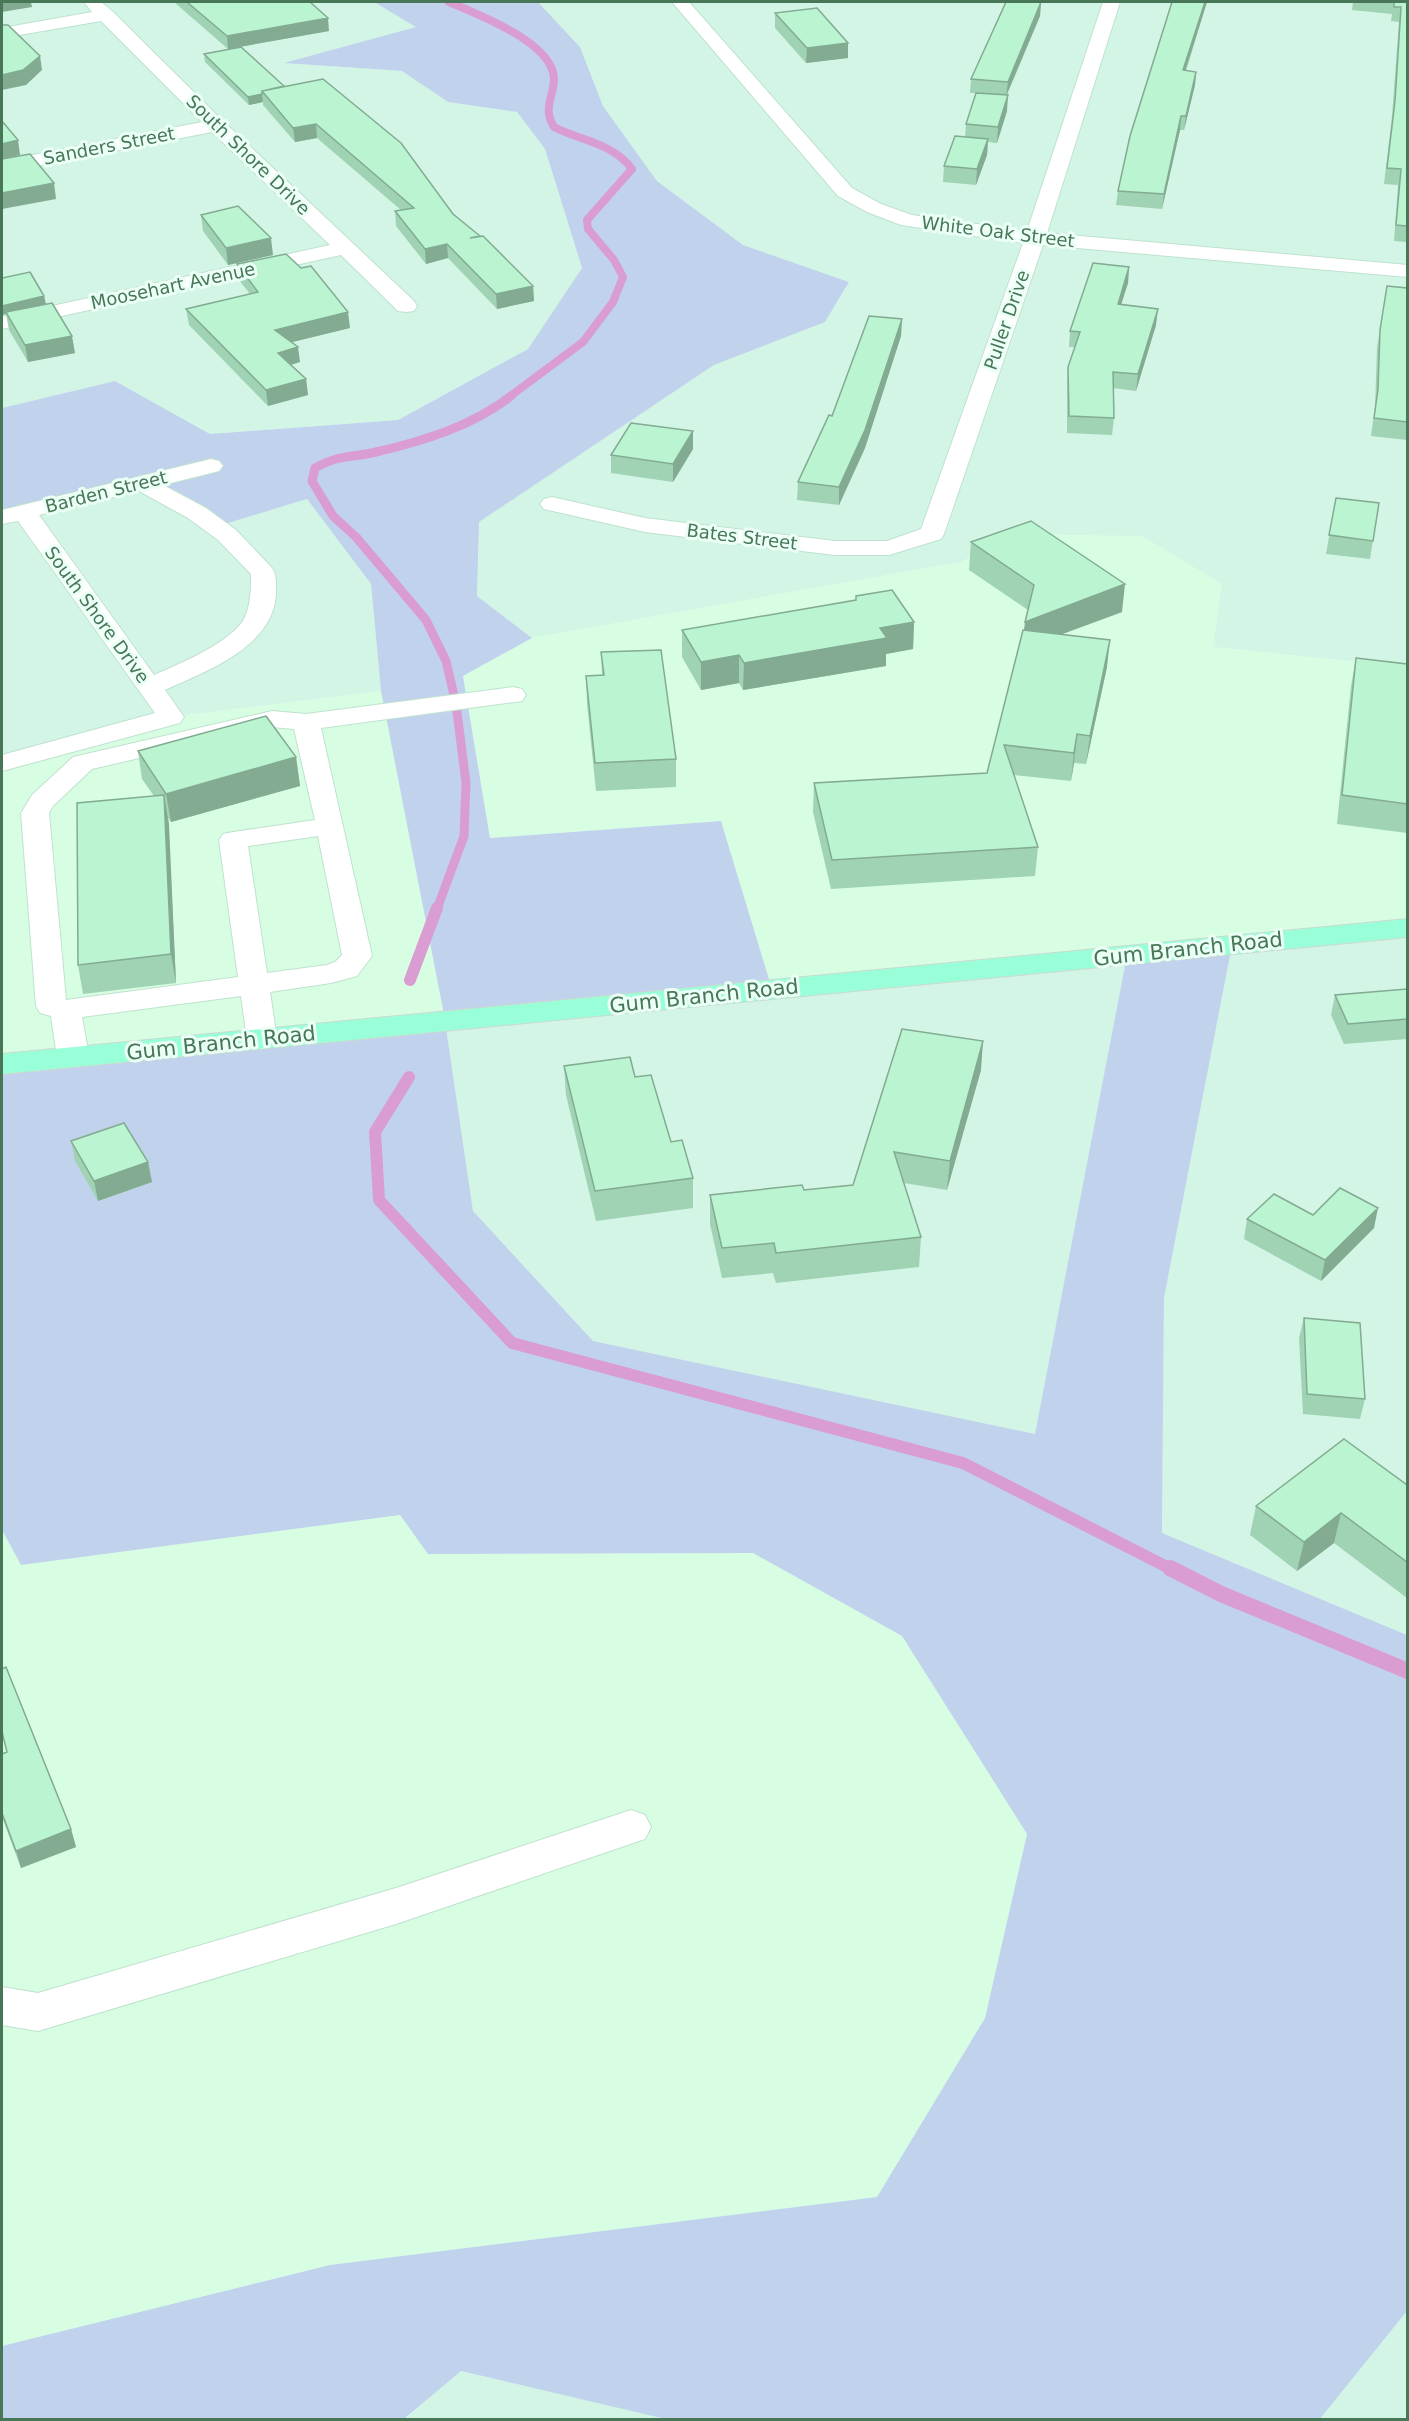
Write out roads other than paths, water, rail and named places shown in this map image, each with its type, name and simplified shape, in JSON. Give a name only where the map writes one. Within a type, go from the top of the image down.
[{"type":"main road","name":"Gum Branch Road","points":[[2,1064],[1407,928]]},
{"type":"street","name":"White Oak Street","points":[[680,2],[845,192],[874,208],[908,221],[1035,238],[1407,271]]},
{"type":"street","name":"Puller Drive","points":[[932,534],[1035,238],[1112,2]]},
{"type":"street","points":[[2,33],[99,8]]},
{"type":"street","name":"South Shore Drive","points":[[99,8],[216,125],[406,306]]},
{"type":"street","name":"Sanders Street","points":[[2,167],[216,125]]},
{"type":"street","name":"Moosehart Avenue","points":[[2,323],[344,248]]},
{"type":"street","name":"Barden Street","points":[[13,515],[211,466]]},
{"type":"street","points":[[142,483],[196,513],[227,535],[263,573],[265,598],[254,624],[231,644],[150,687]]},
{"type":"street","name":"Bates Street","points":[[552,504],[645,525],[835,548],[889,548],[932,534]]},
{"type":"street","name":"South Shore Drive","points":[[2,763],[171,717],[150,687],[13,515]]},
{"type":"street","points":[[306,722],[357,956],[346,969],[330,974],[253,986],[65,1010],[51,1006],[35,813],[42,801],[83,763],[272,719],[306,722],[513,695]]},
{"type":"street","points":[[262,1039],[233,840],[330,826]]},
{"type":"street","points":[[65,1010],[73,1057]]},
{"type":"street","points":[[2,2006],[38,2012],[396,1906],[631,1827]]},
{"type":"waterway","points":[[449,2],[511,31],[541,53],[550,65],[554,78],[549,108],[554,127],[616,153],[632,169],[587,220],[588,229],[614,260],[623,277],[613,302],[583,342],[509,397]]},
{"type":"waterway","points":[[437,909],[464,836],[466,783],[456,704],[446,661],[426,620],[356,537],[333,516],[312,481],[315,468],[324,464],[339,458],[394,448],[447,431],[480,416],[511,396]]},
{"type":"waterway","points":[[410,980],[437,908]]},
{"type":"waterway","points":[[409,1077],[375,1132],[379,1200],[512,1343],[963,1463],[1173,1570]]},
{"type":"waterway","points":[[1170,1568],[1221,1594],[1408,1671]]}]
